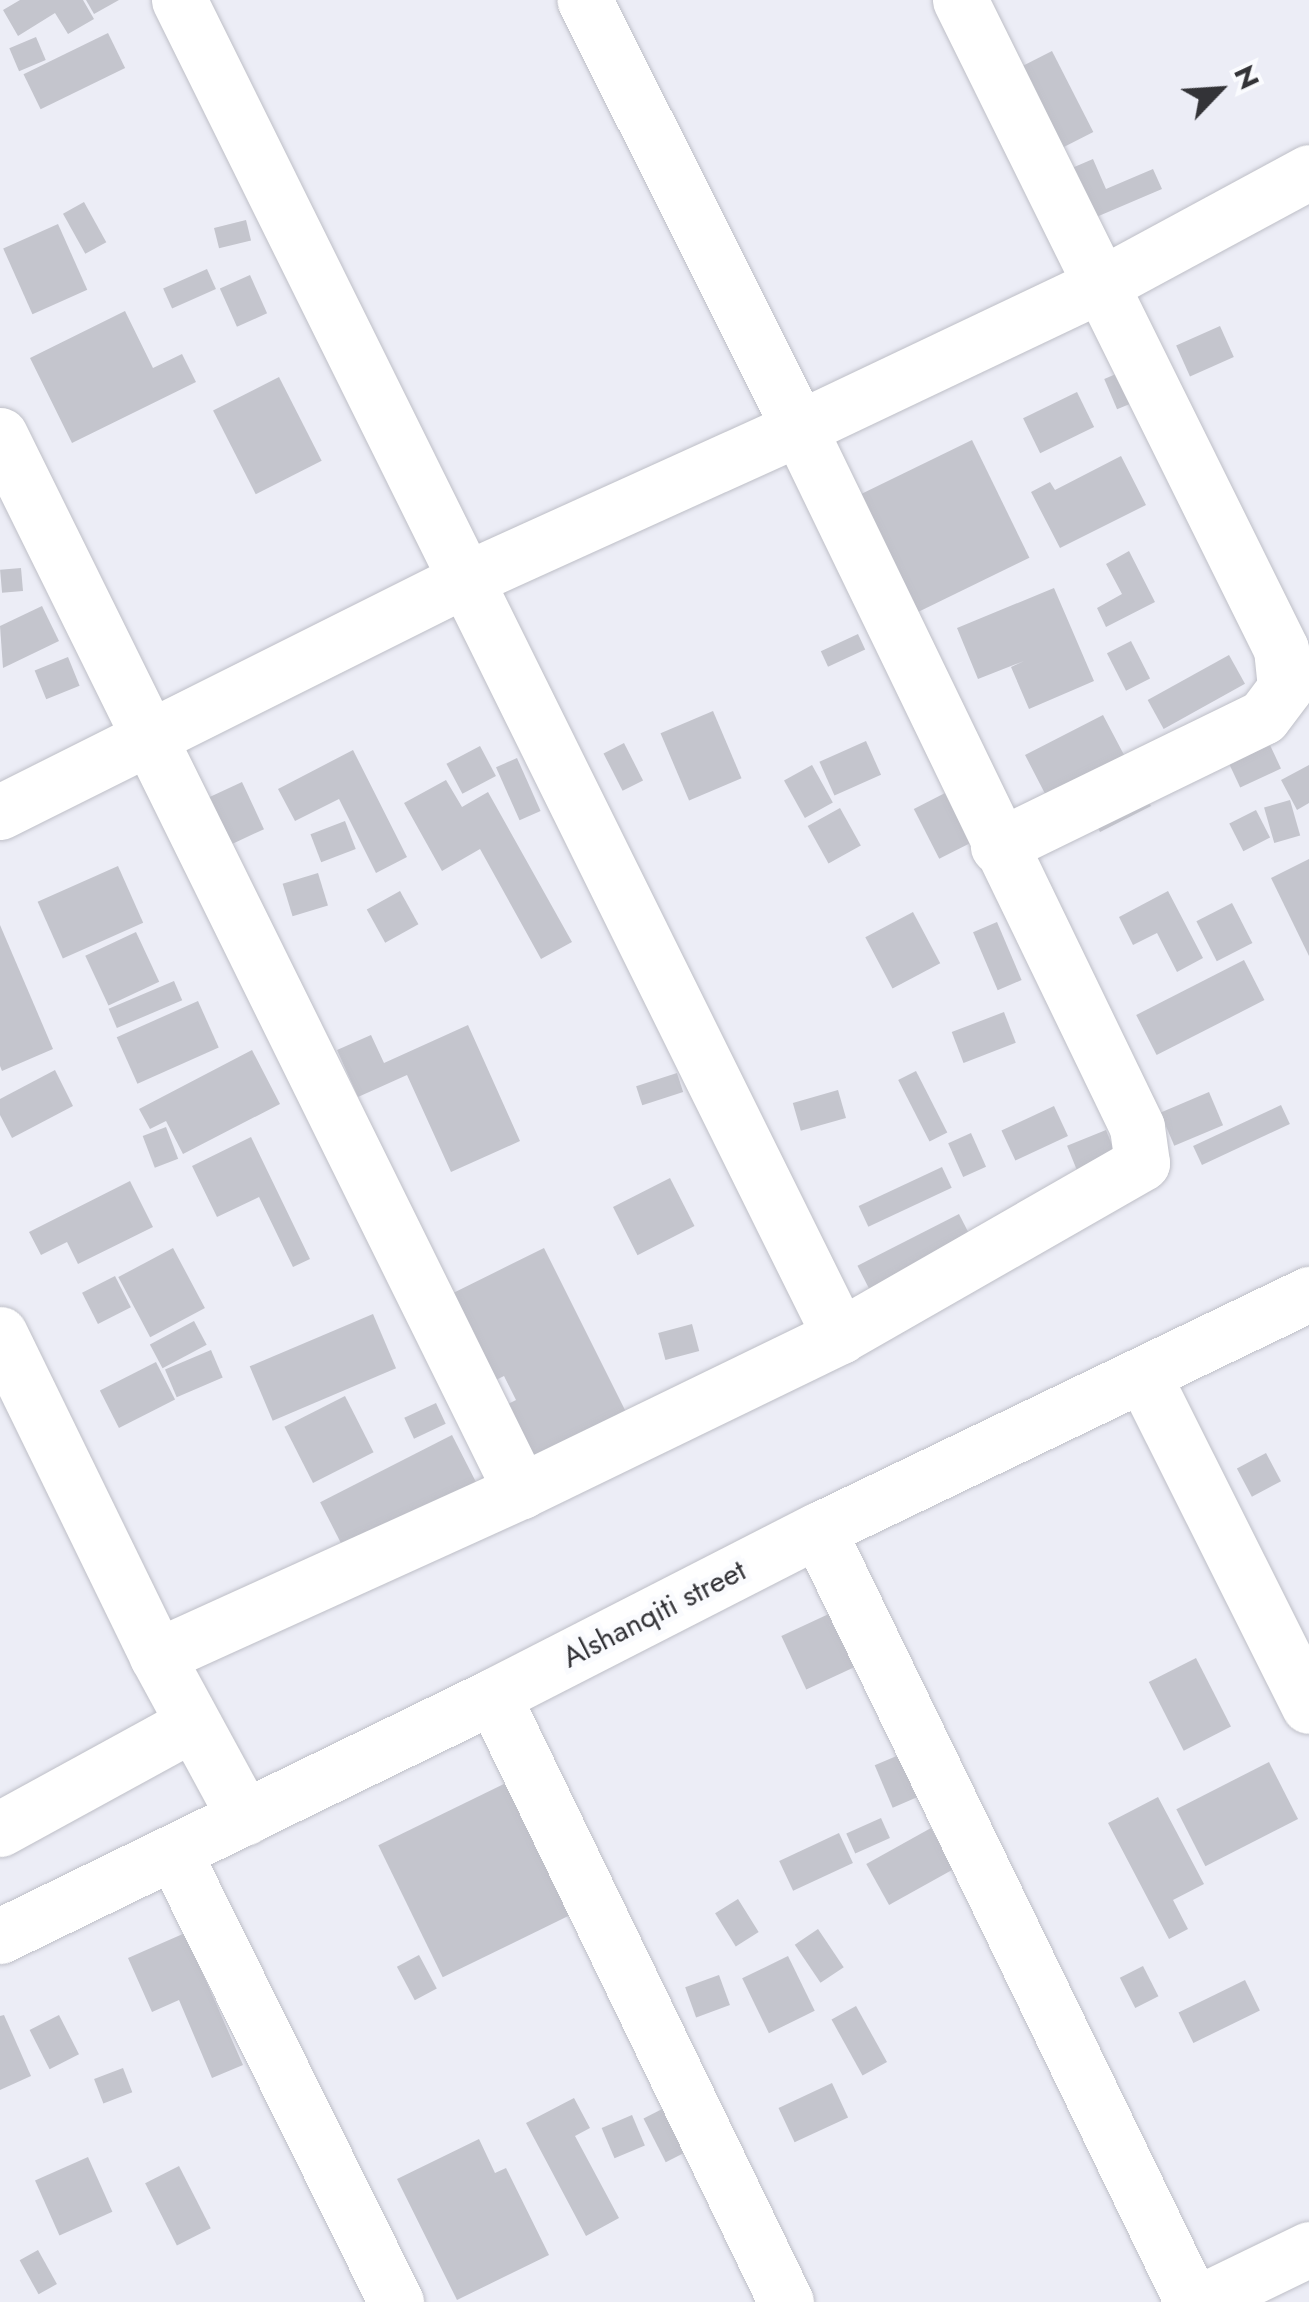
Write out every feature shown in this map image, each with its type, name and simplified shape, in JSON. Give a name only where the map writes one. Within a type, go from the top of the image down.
[{"type":"street","points":[[179,0],[840,1336]]},
{"type":"street","points":[[157,1656],[521,1492],[840,1336],[1142,1163],[1136,1127],[800,428],[584,0]]},
{"type":"street","points":[[960,0],[1281,649],[1285,688],[1263,716],[998,846]]},
{"type":"street","points":[[0,812],[464,580],[800,428],[1102,284],[1309,172]]},
{"type":"street","points":[[0,435],[521,1492]]},
{"type":"street","name":"Alshanqiti street","points":[[0,1936],[493,1696],[818,1530],[1309,1294]]},
{"type":"street","points":[[0,1334],[157,1656],[244,1818]]},
{"type":"street","points":[[1144,1375],[1309,1706]]},
{"type":"street","points":[[818,1530],[1192,2302]]},
{"type":"street","points":[[493,1696],[786,2302]]},
{"type":"street","points":[[0,1829],[192,1724]]},
{"type":"street","points":[[174,1853],[396,2302]]},
{"type":"street","points":[[1200,2302],[1309,2249]]},
{"type":"building","points":[[20,0],[83,0],[94,19],[68,34],[55,13],[18,36],[3,10]]},
{"type":"building","points":[[86,0],[119,0],[94,14]]},
{"type":"building","points":[[108,33],[125,68],[41,109],[24,74]]},
{"type":"building","points":[[36,37],[46,60],[19,71],[9,48]]},
{"type":"building","points":[[1052,51],[1093,132],[1059,149],[1018,68]]},
{"type":"building","points":[[1093,159],[1106,189],[1153,169],[1162,189],[1094,218],[1072,168]]},
{"type":"building","points":[[84,202],[106,242],[85,254],[63,214]]},
{"type":"building","points":[[246,220],[251,240],[219,248],[214,228]]},
{"type":"building","points":[[58,224],[87,290],[32,314],[3,248]]},
{"type":"building","points":[[207,269],[216,289],[172,309],[163,289]]},
{"type":"building","points":[[250,275],[267,313],[237,327],[220,288]]},
{"type":"building","points":[[125,311],[153,368],[182,354],[196,382],[72,443],[30,358]]},
{"type":"building","points":[[1220,326],[1234,357],[1190,377],[1176,346]]},
{"type":"building","points":[[1130,368],[1143,398],[1117,409],[1104,379]]},
{"type":"building","points":[[279,377],[322,461],[256,494],[213,411]]},
{"type":"building","points":[[1077,392],[1094,427],[1040,453],[1023,418]]},
{"type":"building","points":[[972,440],[1029,558],[913,614],[856,497]]},
{"type":"building","points":[[1121,456],[1146,505],[1060,548],[1031,492],[1050,482],[1055,490]]},
{"type":"building","points":[[1129,551],[1155,602],[1106,627],[1097,608],[1122,594],[1106,564]]},
{"type":"building","points":[[21,568],[23,591],[2,593],[0,570]]},
{"type":"building","points":[[1054,588],[1094,681],[1029,709],[1011,667],[1024,661],[978,679],[957,628]]},
{"type":"building","points":[[42,606],[59,641],[3,668],[0,626]]},
{"type":"building","points":[[858,634],[865,649],[828,667],[821,651]]},
{"type":"building","points":[[1131,641],[1150,678],[1126,691],[1107,653]]},
{"type":"building","points":[[1229,655],[1245,684],[1164,729],[1148,700]]},
{"type":"building","points":[[68,657],[80,686],[46,699],[35,670]]},
{"type":"building","points":[[713,711],[742,778],[689,800],[661,733]]},
{"type":"building","points":[[1103,715],[1151,806],[1100,832],[1081,797],[1054,811],[1025,755]]},
{"type":"building","points":[[866,741],[881,775],[834,796],[819,762]]},
{"type":"building","points":[[624,743],[643,780],[623,791],[604,753]]},
{"type":"building","points":[[1270,745],[1281,769],[1240,788],[1229,764]]},
{"type":"building","points":[[480,746],[496,776],[462,794],[446,764]]},
{"type":"building","points":[[353,750],[407,857],[376,873],[339,799],[295,821],[278,789]]},
{"type":"building","points":[[517,758],[541,811],[520,820],[496,767]]},
{"type":"building","points":[[812,765],[833,803],[805,818],[784,781]]},
{"type":"building","points":[[1309,765],[1309,803],[1297,810],[1281,780]]},
{"type":"building","points":[[446,780],[462,807],[488,792],[572,942],[541,959],[480,849],[442,871],[404,803]]},
{"type":"building","points":[[242,782],[264,829],[227,846],[205,799]]},
{"type":"building","points":[[945,793],[970,843],[939,859],[914,809]]},
{"type":"building","points":[[1290,800],[1300,836],[1274,843],[1264,807]]},
{"type":"building","points":[[840,808],[861,846],[828,864],[808,826]]},
{"type":"building","points":[[1256,810],[1270,838],[1243,851],[1229,824]]},
{"type":"building","points":[[345,821],[356,849],[321,862],[310,834]]},
{"type":"building","points":[[1309,859],[1309,956],[1271,878]]},
{"type":"building","points":[[118,866],[143,923],[63,958],[38,902]]},
{"type":"building","points":[[318,873],[328,906],[293,916],[283,884]]},
{"type":"building","points":[[400,891],[418,924],[385,943],[367,909]]},
{"type":"building","points":[[1168,891],[1203,958],[1177,972],[1157,933],[1133,945],[1119,917]]},
{"type":"building","points":[[1232,903],[1252,943],[1217,961],[1196,921]]},
{"type":"building","points":[[913,912],[940,963],[893,989],[865,937]]},
{"type":"building","points":[[997,922],[1022,980],[998,990],[973,932]]},
{"type":"building","points":[[0,925],[53,1049],[2,1071],[0,1066]]},
{"type":"building","points":[[136,932],[159,982],[108,1006],[85,956]]},
{"type":"building","points":[[1244,960],[1264,1000],[1157,1055],[1136,1015]]},
{"type":"building","points":[[174,981],[182,1000],[117,1028],[109,1009]]},
{"type":"building","points":[[198,1001],[219,1048],[137,1084],[117,1037]]},
{"type":"building","points":[[1004,1012],[1016,1043],[964,1063],[952,1032]]},
{"type":"building","points":[[468,1025],[520,1141],[451,1172],[407,1075],[358,1097],[337,1050],[371,1035],[384,1063]]},
{"type":"building","points":[[252,1050],[280,1104],[183,1154],[166,1121],[150,1129],[139,1109]]},
{"type":"building","points":[[55,1070],[73,1106],[12,1138],[0,1115],[0,1099]]},
{"type":"building","points":[[916,1071],[947,1132],[930,1142],[898,1080]]},
{"type":"building","points":[[677,1073],[683,1092],[642,1105],[636,1086]]},
{"type":"building","points":[[838,1090],[846,1118],[801,1131],[793,1103]]},
{"type":"building","points":[[1209,1092],[1223,1125],[1174,1146],[1160,1113]]},
{"type":"building","points":[[1281,1105],[1290,1124],[1202,1165],[1193,1146]]},
{"type":"building","points":[[1054,1106],[1068,1136],[1015,1160],[1001,1131]]},
{"type":"building","points":[[166,1127],[178,1159],[155,1168],[143,1136]]},
{"type":"building","points":[[1106,1130],[1127,1182],[1088,1198],[1067,1146]]},
{"type":"building","points":[[971,1133],[986,1167],[963,1177],[948,1143]]},
{"type":"building","points":[[251,1137],[310,1259],[293,1267],[259,1197],[217,1217],[192,1166]]},
{"type":"building","points":[[942,1167],[952,1188],[868,1227],[859,1206]]},
{"type":"building","points":[[670,1178],[695,1226],[637,1255],[613,1207]]},
{"type":"building","points":[[130,1181],[153,1227],[78,1264],[67,1242],[41,1255],[29,1232]]},
{"type":"building","points":[[959,1214],[977,1249],[875,1301],[857,1266]]},
{"type":"building","points":[[173,1248],[205,1308],[150,1337],[118,1277]]},
{"type":"building","points":[[544,1248],[632,1424],[521,1479],[488,1414],[516,1400],[504,1376],[478,1389],[435,1302]]},
{"type":"building","points":[[115,1276],[131,1307],[98,1324],[82,1293]]},
{"type":"building","points":[[373,1314],[396,1368],[273,1421],[250,1366]]},
{"type":"building","points":[[194,1321],[207,1345],[163,1368],[150,1344]]},
{"type":"building","points":[[692,1324],[699,1351],[665,1360],[658,1333]]},
{"type":"building","points":[[211,1350],[223,1378],[177,1397],[165,1370]]},
{"type":"building","points":[[156,1362],[175,1399],[119,1428],[100,1391]]},
{"type":"building","points":[[345,1396],[374,1452],[313,1483],[284,1427]]},
{"type":"building","points":[[436,1403],[446,1424],[414,1439],[404,1418]]},
{"type":"building","points":[[452,1435],[481,1492],[349,1559],[320,1502]]},
{"type":"building","points":[[1266,1453],[1281,1481],[1252,1497],[1237,1468]]},
{"type":"building","points":[[833,1612],[858,1665],[806,1690],[781,1636]]},
{"type":"building","points":[[1196,1658],[1231,1727],[1184,1751],[1149,1682]]},
{"type":"building","points":[[906,1752],[924,1794],[893,1808],[875,1765]]},
{"type":"building","points":[[1269,1762],[1298,1819],[1205,1866],[1176,1809]]},
{"type":"building","points":[[514,1779],[578,1911],[443,1977],[378,1845]]},
{"type":"building","points":[[1158,1797],[1204,1884],[1173,1900],[1188,1929],[1169,1939],[1108,1823]]},
{"type":"building","points":[[881,1818],[890,1838],[855,1854],[846,1833]]},
{"type":"building","points":[[931,1828],[954,1869],[889,1905],[866,1864]]},
{"type":"building","points":[[839,1833],[853,1863],[793,1891],[779,1861]]},
{"type":"building","points":[[738,1899],[759,1932],[736,1946],[715,1913]]},
{"type":"building","points":[[818,1929],[844,1967],[821,1983],[795,1945]]},
{"type":"building","points":[[185,1933],[243,2065],[212,2078],[179,2000],[152,2012],[128,1958]]},
{"type":"building","points":[[419,1955],[437,1989],[415,2000],[397,1967]]},
{"type":"building","points":[[788,1956],[815,2011],[769,2033],[742,1978]]},
{"type":"building","points":[[1143,1966],[1158,1996],[1135,2008],[1120,1978]]},
{"type":"building","points":[[719,1975],[730,2005],[696,2017],[685,1987]]},
{"type":"building","points":[[1245,1980],[1260,2011],[1193,2043],[1178,2012]]},
{"type":"building","points":[[856,2006],[887,2062],[863,2076],[832,2020]]},
{"type":"building","points":[[4,2015],[31,2076],[0,2090],[0,2016]]},
{"type":"building","points":[[59,2015],[79,2054],[50,2069],[30,2030]]},
{"type":"building","points":[[123,2068],[132,2092],[103,2103],[94,2079]]},
{"type":"building","points":[[832,2083],[848,2117],[795,2142],[779,2108]]},
{"type":"building","points":[[574,2098],[590,2128],[575,2136],[619,2218],[586,2236],[526,2123]]},
{"type":"building","points":[[672,2104],[694,2148],[666,2162],[643,2119]]},
{"type":"building","points":[[632,2115],[645,2145],[615,2158],[602,2128]]},
{"type":"building","points":[[479,2139],[495,2173],[506,2168],[549,2255],[457,2300],[397,2179]]},
{"type":"building","points":[[88,2157],[112,2212],[59,2235],[35,2181]]},
{"type":"building","points":[[179,2166],[211,2228],[177,2246],[145,2183]]},
{"type":"building","points":[[38,2250],[57,2284],[39,2294],[20,2260]]}]
